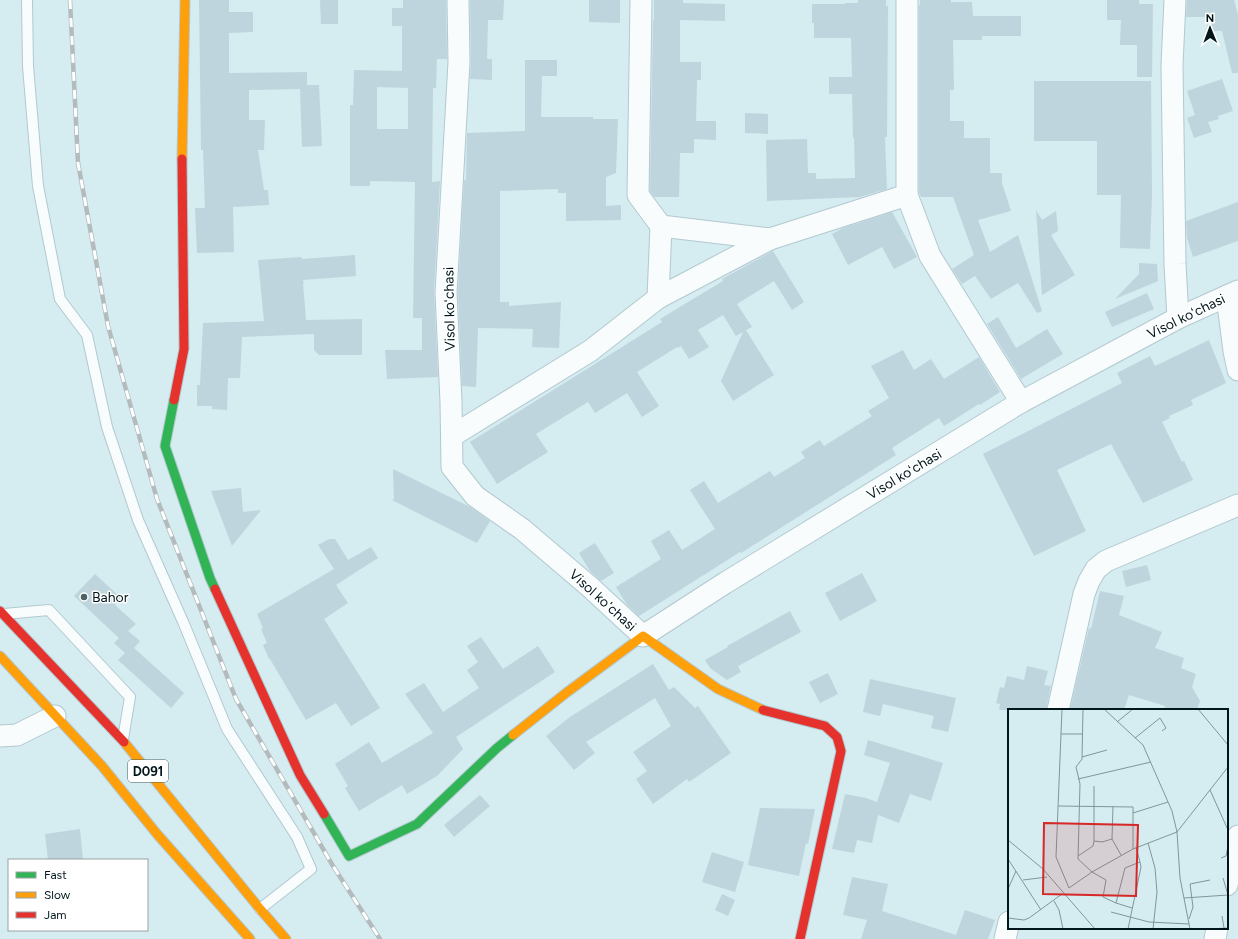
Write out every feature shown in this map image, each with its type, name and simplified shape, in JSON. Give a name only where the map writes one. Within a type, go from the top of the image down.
[{"type":"main road","points":[[185,0],[182,176],[184,349],[165,446],[210,578],[300,775],[349,856],[417,824],[497,748],[566,693],[643,636],[718,689],[762,710],[825,726],[837,737],[841,751],[800,939]]},
{"type":"main road","name":"D091","points":[[2,613],[123,741],[179,814],[286,939]]},
{"type":"main road","name":"D091","points":[[0,656],[102,766],[250,939]]},
{"type":"street","name":"Visol koʻchasi","points":[[458,0],[459,62],[446,292],[452,467],[475,496],[522,528],[590,587],[643,636],[725,583],[1021,402],[1178,318],[1233,293]]},
{"type":"street","points":[[641,0],[638,195],[661,226],[658,298]]},
{"type":"street","points":[[907,0],[907,195],[930,256],[1021,402]]},
{"type":"street","points":[[1175,0],[1172,65],[1175,264],[1178,318]]},
{"type":"street","points":[[452,436],[590,351],[658,298],[770,239],[907,195]]},
{"type":"street","points":[[661,226],[770,239]]},
{"type":"street","points":[[1233,293],[1234,351],[1238,370]]},
{"type":"street","points":[[1058,709],[1084,594],[1096,569],[1106,561],[1238,505]]},
{"type":"street","points":[[0,736],[17,735],[55,716]]},
{"type":"street","points":[[1228,881],[1238,836]]},
{"type":"street","points":[[1005,939],[1008,926]]},
{"type":"street","points":[[1215,939],[1218,929]]},
{"type":"lane","points":[[27,0],[28,66],[38,186],[60,299],[87,335],[107,427],[138,520],[184,624],[227,729],[298,837],[311,868],[260,909]]},
{"type":"lane","points":[[2,613],[48,610],[130,697],[123,741]]},
{"type":"building","points":[[199,0],[229,0],[229,12],[253,12],[253,32],[229,33],[229,73],[307,72],[307,85],[319,85],[322,146],[302,147],[300,89],[249,90],[249,120],[265,120],[264,150],[258,150],[264,190],[268,190],[269,205],[233,207],[234,252],[197,253],[195,208],[205,208],[203,150],[201,150]]},
{"type":"building","points":[[320,0],[338,0],[338,24],[321,24]]},
{"type":"building","points":[[403,0],[446,0],[447,59],[437,59],[436,88],[433,88],[432,182],[440,181],[434,292],[438,377],[387,379],[385,350],[422,350],[422,318],[413,318],[415,182],[370,181],[370,186],[350,186],[350,105],[353,105],[354,70],[402,71],[402,26],[392,26],[392,8],[403,8]],"holes":[[[377,87],[408,88],[408,129],[377,129]]]},
{"type":"building","points":[[470,0],[504,0],[503,20],[488,20],[487,59],[492,59],[492,80],[470,79]]},
{"type":"building","points":[[589,0],[620,0],[620,23],[589,22]]},
{"type":"building","points":[[654,0],[683,0],[683,3],[725,4],[725,21],[680,20],[680,62],[701,62],[701,80],[697,80],[696,121],[716,121],[716,140],[694,139],[694,153],[680,153],[679,197],[654,197],[650,191]]},
{"type":"building","points":[[858,0],[886,0],[886,6],[888,6],[887,137],[885,137],[887,189],[860,197],[767,201],[766,140],[807,139],[808,173],[816,173],[816,179],[855,178],[852,94],[829,94],[829,77],[852,77],[851,38],[814,38],[812,4],[858,3]]},
{"type":"building","points":[[920,0],[972,2],[973,16],[1021,16],[1021,36],[982,36],[982,40],[953,40],[954,90],[950,90],[950,121],[964,121],[964,138],[990,138],[990,173],[1002,173],[1002,183],[1011,211],[978,220],[990,252],[1018,235],[1042,311],[1037,313],[1018,283],[991,299],[975,276],[962,284],[952,269],[974,255],[953,197],[921,197],[919,193]]},
{"type":"building","points":[[1107,0],[1139,0],[1139,4],[1153,4],[1152,77],[1137,77],[1137,45],[1120,45],[1121,20],[1107,20]]},
{"type":"building","points":[[1187,0],[1234,0],[1238,15],[1238,73],[1232,73],[1222,31],[1208,31],[1207,17],[1186,17]]},
{"type":"building","points":[[525,60],[557,60],[557,76],[542,76],[541,117],[593,117],[593,119],[618,119],[616,173],[606,177],[606,206],[621,205],[621,220],[566,221],[566,193],[558,193],[558,189],[500,191],[500,302],[509,302],[509,306],[561,302],[559,348],[532,347],[533,329],[478,328],[476,387],[462,386],[458,293],[464,180],[466,180],[467,133],[525,131]]},
{"type":"building","points":[[1222,79],[1233,111],[1218,116],[1219,119],[1208,122],[1212,132],[1194,138],[1187,118],[1195,115],[1187,91]]},
{"type":"building","points":[[1034,81],[1151,81],[1152,195],[1150,249],[1120,248],[1121,195],[1097,195],[1097,141],[1034,141]]},
{"type":"building","points":[[745,113],[768,114],[768,134],[745,133]]},
{"type":"building","points":[[1238,202],[1238,241],[1193,257],[1187,238],[1186,221]]},
{"type":"building","points":[[1036,210],[1042,220],[1056,211],[1058,231],[1051,235],[1075,275],[1042,295]]},
{"type":"building","points":[[892,212],[917,257],[894,269],[882,247],[848,265],[832,234],[843,228]]},
{"type":"building","points":[[773,251],[804,302],[792,310],[774,281],[737,304],[752,327],[746,330],[774,375],[733,401],[721,381],[743,332],[736,336],[723,315],[698,330],[709,347],[689,359],[681,346],[678,348],[677,347],[637,372],[659,406],[642,417],[627,393],[595,413],[588,402],[536,434],[548,452],[497,484],[470,442],[662,322],[660,319],[723,281],[722,279]]},
{"type":"building","points":[[355,255],[356,276],[303,280],[303,283],[306,320],[362,319],[362,355],[319,355],[314,350],[314,334],[242,337],[240,378],[228,378],[227,410],[212,409],[212,406],[197,406],[197,385],[200,385],[203,323],[264,321],[258,260],[301,257],[302,259]]},
{"type":"building","points":[[1139,263],[1157,264],[1158,281],[1115,299],[1139,274]]},
{"type":"building","points":[[1147,293],[1154,309],[1112,327],[1105,312]]},
{"type":"building","points":[[998,317],[1016,348],[1047,329],[1063,354],[1021,379],[987,324]]},
{"type":"building","points":[[1209,340],[1226,383],[1191,400],[1193,405],[1169,416],[1170,418],[1162,422],[1182,462],[1184,461],[1193,480],[1143,503],[1111,444],[1057,470],[1086,531],[1034,556],[983,454],[1122,383],[1117,373],[1150,356],[1155,366]]},
{"type":"building","points":[[903,350],[914,370],[931,359],[944,379],[979,357],[1000,392],[944,426],[939,418],[892,448],[896,455],[639,616],[627,605],[616,587],[661,559],[651,541],[669,530],[682,550],[715,529],[690,490],[704,481],[718,503],[770,471],[774,477],[805,458],[801,452],[820,440],[824,446],[872,416],[868,411],[889,398],[871,366]]},
{"type":"building","points":[[393,469],[470,507],[490,521],[477,543],[392,500],[394,499]]},
{"type":"building","points":[[241,488],[243,512],[261,510],[232,546],[211,491]]},
{"type":"building","points":[[329,539],[335,539],[348,560],[371,547],[378,558],[336,585],[348,603],[324,619],[380,708],[351,726],[336,703],[306,720],[269,659],[263,645],[267,643],[261,629],[263,628],[257,614],[334,569],[318,545]]},
{"type":"building","points":[[595,543],[614,573],[601,581],[590,571],[579,553]]},
{"type":"building","points":[[1147,565],[1151,580],[1126,587],[1122,571]]},
{"type":"building","points":[[862,573],[877,601],[840,621],[825,593]]},
{"type":"building","points":[[95,574],[121,598],[115,605],[136,624],[128,631],[140,641],[134,648],[184,693],[171,708],[118,660],[125,653],[114,643],[119,638],[74,596]]},
{"type":"building","points":[[1100,591],[1124,596],[1119,615],[1162,632],[1155,648],[1184,658],[1181,668],[1196,674],[1192,687],[1200,701],[1197,709],[1164,709],[1165,706],[1129,695],[1124,709],[1070,709],[1089,628],[1091,629]]},
{"type":"building","points":[[790,611],[801,632],[738,666],[741,672],[727,680],[710,668],[705,660]]},
{"type":"building","points":[[481,637],[503,669],[538,646],[555,672],[456,737],[463,749],[437,776],[407,794],[402,785],[359,811],[345,788],[348,786],[335,764],[369,742],[382,763],[433,733],[405,694],[424,683],[443,712],[479,688],[467,670],[478,662],[467,646]]},
{"type":"building","points":[[653,664],[669,690],[674,687],[695,708],[698,706],[731,753],[689,782],[687,779],[653,804],[636,779],[647,771],[633,752],[671,726],[655,698],[586,742],[595,753],[574,770],[546,736],[570,717]]},
{"type":"building","points":[[1027,666],[1048,671],[1044,685],[1051,686],[1046,709],[999,710],[1000,704],[996,703],[1000,687],[1004,688],[1007,676],[1024,680]]},
{"type":"building","points":[[828,673],[838,694],[820,703],[809,682]]},
{"type":"building","points":[[870,679],[956,698],[948,732],[931,728],[934,716],[883,704],[880,716],[863,712]]},
{"type":"building","points":[[868,740],[943,763],[931,801],[910,794],[899,823],[878,815],[872,843],[857,840],[854,853],[832,849],[845,794],[866,798],[877,802],[890,763],[864,755]]},
{"type":"building","points":[[480,795],[490,806],[454,837],[444,825]]},
{"type":"building","points":[[760,808],[815,809],[808,844],[806,843],[799,876],[748,865]]},
{"type":"building","points":[[80,829],[83,859],[48,859],[45,834]]},
{"type":"building","points":[[712,852],[744,862],[735,892],[702,882]]},
{"type":"building","points":[[852,877],[888,884],[882,911],[956,935],[965,910],[995,920],[988,939],[861,939],[867,920],[843,915]]},
{"type":"building","points":[[722,894],[735,900],[728,916],[715,910]]},
{"type":"railway","points":[[70,0],[78,163],[108,326],[157,499],[236,699],[333,866],[380,939]]},
{"type":"traffic: fast","points":[[174,400],[165,446],[215,589]]},
{"type":"traffic: fast","points":[[324,814],[349,856],[417,824],[497,748],[513,735]]},
{"type":"traffic: slow","points":[[182,159],[185,0]]},
{"type":"traffic: slow","points":[[513,735],[566,693],[643,636],[718,689],[763,710]]},
{"type":"traffic: slow","points":[[0,656],[102,766],[157,834],[250,939]]},
{"type":"traffic: slow","points":[[124,742],[286,939]]},
{"type":"traffic: jam","points":[[174,400],[184,349],[182,159]]},
{"type":"traffic: jam","points":[[215,589],[300,775],[324,814]]},
{"type":"traffic: jam","points":[[0,611],[124,742]]},
{"type":"traffic: jam","points":[[763,710],[825,726],[837,737],[841,751],[800,939]]},
{"type":"place","name":"Bahor","points":[[84,597]]}]
